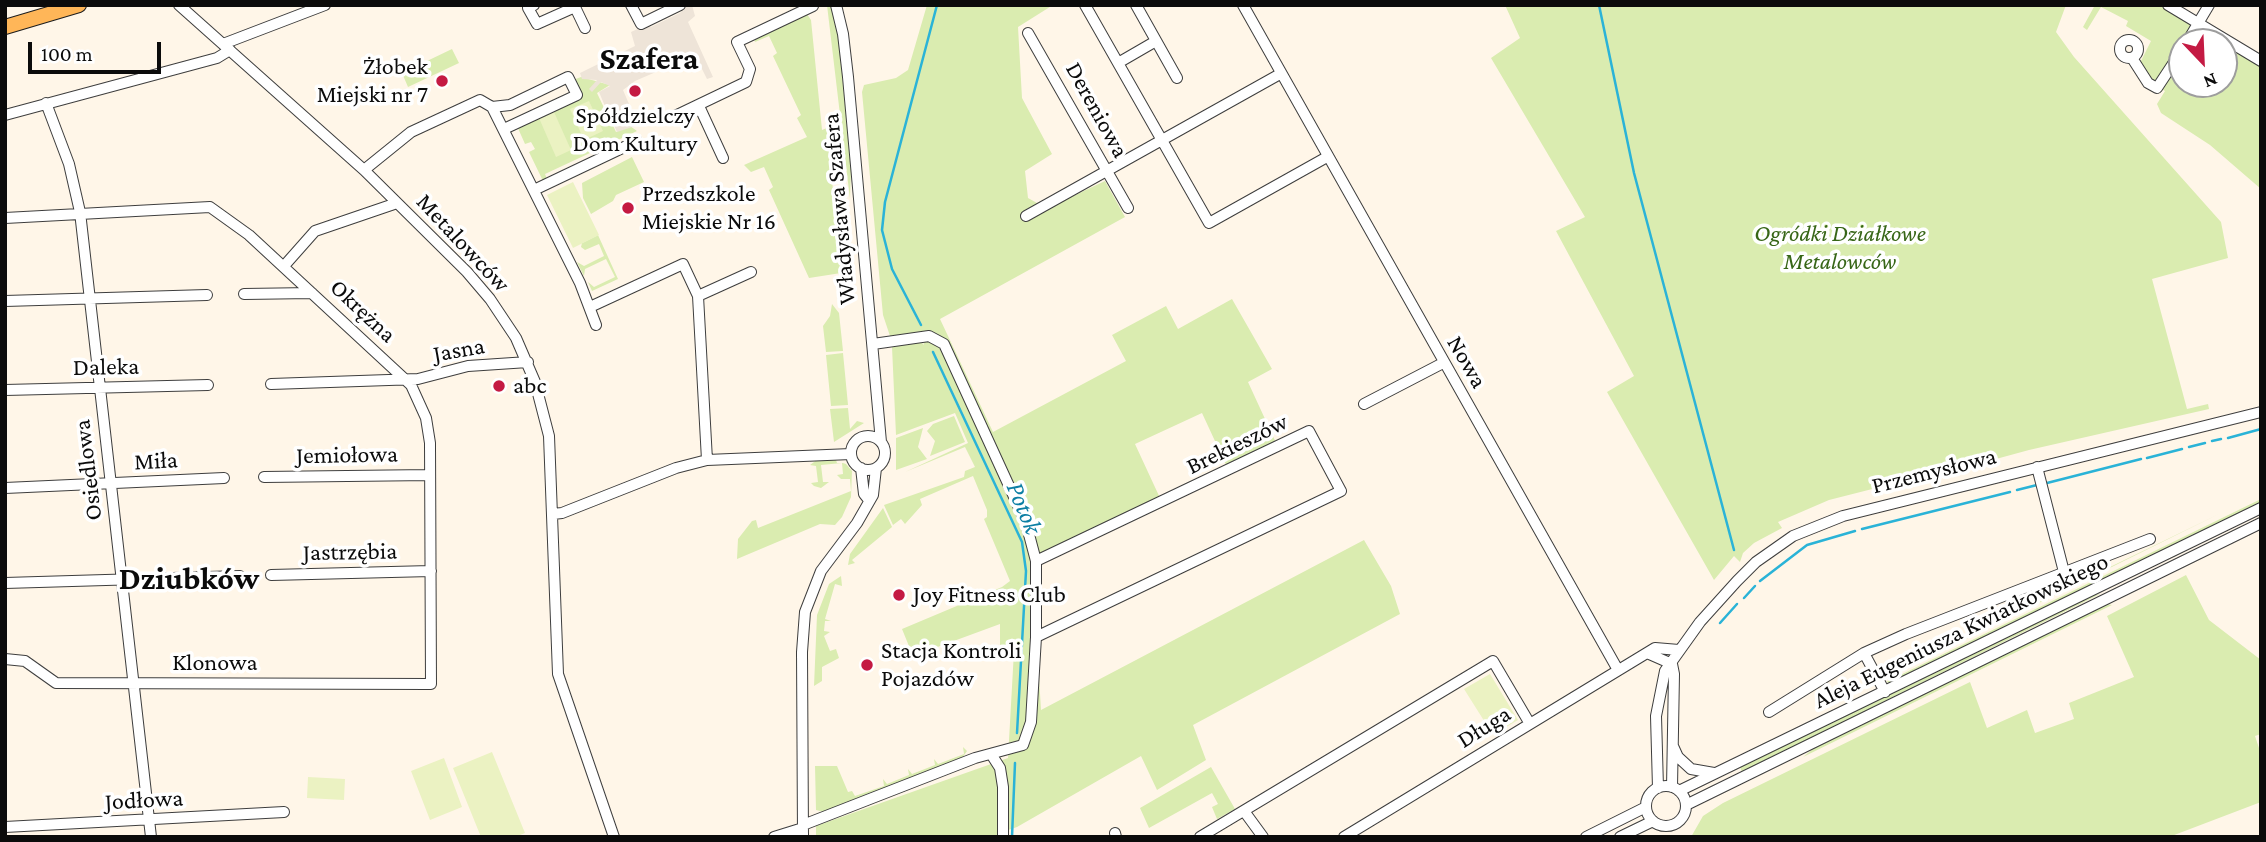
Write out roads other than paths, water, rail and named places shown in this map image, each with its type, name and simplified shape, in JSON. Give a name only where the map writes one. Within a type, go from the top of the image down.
[{"type":"main road","points":[[5,27],[79,5]]},
{"type":"street","name":"Metalowców","points":[[179,5],[364,170],[477,282],[502,316],[528,362],[548,428],[558,674],[614,837]]},
{"type":"street","points":[[5,115],[217,58],[226,47],[325,5]]},
{"type":"street","points":[[534,5],[528,8],[537,24],[575,6],[585,27]]},
{"type":"street","points":[[631,5],[642,24],[680,5]]},
{"type":"street","name":"Władysława Szafera","points":[[836,5],[843,34],[848,77],[881,442]]},
{"type":"street","points":[[1085,5],[1209,223],[1327,157]]},
{"type":"street","points":[[1136,5],[1177,78]]},
{"type":"street","name":"Nowa","points":[[1243,5],[1618,670]]},
{"type":"street","points":[[2168,5],[2261,61]]},
{"type":"street","points":[[2196,28],[2209,5]]},
{"type":"street","points":[[675,116],[746,82],[750,69],[737,42],[813,6]]},
{"type":"street","name":"Dereniowa","points":[[1028,33],[1128,208]]},
{"type":"street","points":[[1118,63],[1156,41]]},
{"type":"street","points":[[2132,58],[2148,83],[2157,88],[2168,71]]},
{"type":"street","points":[[1026,216],[1280,74]]},
{"type":"street","points":[[492,107],[510,105],[568,77],[577,95],[504,129]]},
{"type":"street","points":[[364,170],[411,132],[480,100],[492,107],[590,307],[596,325]]},
{"type":"street","name":"Osiedlowa","points":[[46,103],[69,164],[80,212],[151,837]]},
{"type":"street","points":[[698,106],[723,158]]},
{"type":"street","points":[[534,190],[638,141]]},
{"type":"street","points":[[284,266],[315,231],[397,203]]},
{"type":"street","name":"Okrężna","points":[[5,218],[210,207],[233,220],[405,379],[417,393],[426,418],[430,443],[431,684]]},
{"type":"street","points":[[590,307],[683,264],[698,296],[707,460]]},
{"type":"street","points":[[698,296],[751,272]]},
{"type":"street","points":[[244,294],[312,293]]},
{"type":"street","points":[[5,302],[207,295]]},
{"type":"street","points":[[774,837],[803,830],[994,753],[1023,745],[1029,734],[1036,637],[1035,561],[1026,523],[944,344],[929,336],[873,344]]},
{"type":"street","name":"Jasna","points":[[271,384],[418,379],[468,366],[528,362]]},
{"type":"street","points":[[1364,404],[1443,363]]},
{"type":"street","name":"Daleka","points":[[5,390],[208,385]]},
{"type":"street","name":"Władysława Szafera","points":[[867,436],[877,411]]},
{"type":"street","name":"Przemysłowa","points":[[1658,788],[1657,699],[1665,671],[1679,650],[1737,581],[1756,562],[1793,536],[1843,516],[2261,412]]},
{"type":"street","name":"Brekieszów","points":[[1035,561],[1309,432],[1341,491],[1036,637]]},
{"type":"street","points":[[803,830],[802,652],[805,612],[821,571],[857,523],[868,499],[873,495],[876,468],[884,456],[881,442],[867,436],[857,440],[851,454],[854,463],[861,468],[876,468]]},
{"type":"street","points":[[553,514],[676,468],[707,460],[851,454]]},
{"type":"street","points":[[2037,467],[2064,572]]},
{"type":"street","points":[[861,468],[864,494],[868,499]]},
{"type":"street","name":"Jemiołowa","points":[[264,477],[430,475]]},
{"type":"street","name":"Miła","points":[[5,488],[224,478]]},
{"type":"street","name":"Aleja Eugeniusza Kwiatkowskiego","points":[[1675,789],[1720,771],[1885,692],[2261,508]]},
{"type":"street","name":"Aleja Eugeniusza Kwiatkowskiego","points":[[1686,805],[2261,523]]},
{"type":"street","points":[[1769,712],[1864,653],[2150,539]]},
{"type":"street","name":"Jastrzębia","points":[[271,575],[431,571]]},
{"type":"street","points":[[5,583],[240,576]]},
{"type":"street","name":"Długa","points":[[1343,837],[1655,648],[1679,650]]},
{"type":"street","points":[[1647,653],[1672,664]]},
{"type":"street","points":[[1864,653],[1885,692]]},
{"type":"street","name":"Klonowa","points":[[5,659],[25,661],[55,683],[431,684]]},
{"type":"street","points":[[1200,837],[1493,661],[1530,724]]},
{"type":"street","name":"Przemysłowa","points":[[1672,664],[1675,789]]},
{"type":"street","points":[[1673,745],[1678,757],[1690,769],[1709,774],[1720,771]]},
{"type":"street","points":[[994,753],[1001,778],[1003,837]]},
{"type":"street","points":[[1620,837],[1658,828],[1674,824],[1683,817],[1686,805],[1675,789],[1658,788],[1649,796],[1646,807],[1658,828]]},
{"type":"street","points":[[1586,837],[1646,807]]},
{"type":"street","points":[[1244,811],[1263,837]]},
{"type":"street","name":"Jodłowa","points":[[5,827],[284,812]]},
{"type":"street","points":[[1674,824],[1675,837]]},
{"type":"waterway","name":"Potok","points":[[921,325],[892,269],[882,230],[885,202],[937,5]]},
{"type":"waterway","points":[[1599,5],[1634,173],[1734,550]]},
{"type":"waterway","name":"Potok","points":[[933,352],[1022,542],[1026,571],[1017,733]]},
{"type":"waterway","points":[[2228,438],[2261,429]]},
{"type":"waterway","points":[[2212,441],[2221,439]]},
{"type":"waterway","points":[[2189,447],[2205,443]]},
{"type":"waterway","points":[[2147,458],[2182,449]]},
{"type":"waterway","points":[[2047,483],[2141,459]]},
{"type":"waterway","points":[[2017,490],[2037,485]]},
{"type":"waterway","points":[[1862,529],[2010,492]]},
{"type":"waterway","points":[[1760,581],[1807,545],[1855,531]]},
{"type":"waterway","points":[[1744,598],[1755,586]]},
{"type":"waterway","points":[[1720,623],[1737,604]]},
{"type":"waterway","name":"Potok","points":[[1012,837],[1015,763]]},
{"type":"place","name":"Żłobek Miejski nr 7","points":[[442,81]]},
{"type":"place","name":"Spółdzielczy Dom Kultury","points":[[635,91]]},
{"type":"place","name":"Przedszkole Miejskie Nr 16","points":[[628,208]]},
{"type":"place","name":"abc","points":[[499,386]]},
{"type":"place","name":"Joy Fitness Club","points":[[899,595]]},
{"type":"place","name":"Stacja Kontroli Pojazdów","points":[[867,665]]},
{"type":"district","name":"Szafera","points":[[649,59]]},
{"type":"district","name":"Dziubków","points":[[189,579]]},
{"type":"park label","name":"Ogródki Działkowe Metalowców","points":[[1840,248]]}]
